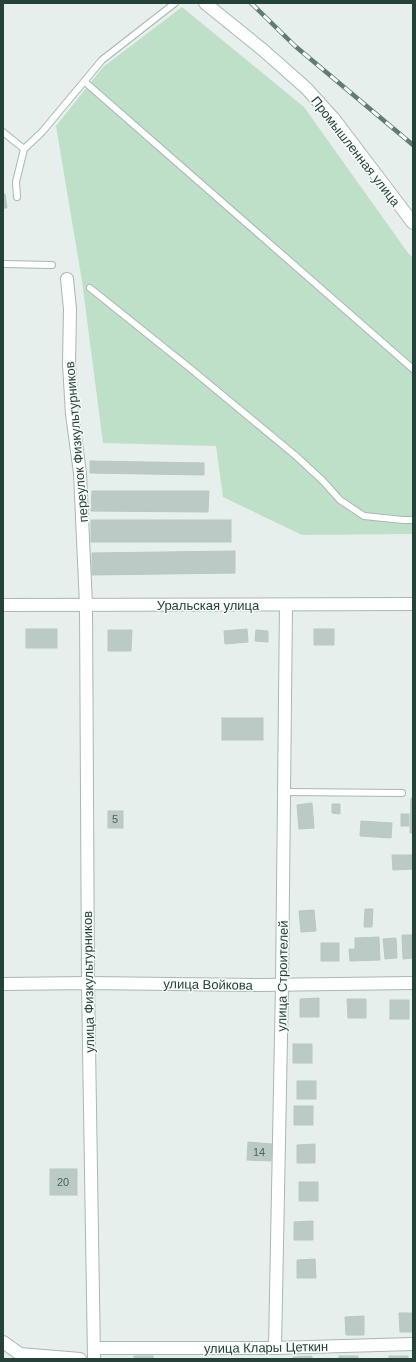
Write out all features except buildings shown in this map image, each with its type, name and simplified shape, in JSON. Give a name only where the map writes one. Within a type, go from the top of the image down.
[{"type":"street","name":"Промышленная улица","points":[[205,3],[263,50],[306,88],[334,119],[413,223]]},
{"type":"street","name":"переулок Физкультурников","points":[[67,279],[70,309],[68,364],[72,414],[80,473],[86,606]]},
{"type":"street","name":"Уральская улица","points":[[3,606],[413,604]]},
{"type":"street","name":"улица Строителей","points":[[275,1348],[285,792],[286,605]]},
{"type":"street","name":"улица Физкультурников","points":[[86,606],[88,983],[94,1354]]},
{"type":"street","name":"улица Войкова","points":[[3,984],[413,983]]},
{"type":"street","points":[[3,1342],[20,1354],[80,1359]]},
{"type":"street","name":"улица Клары Цеткин","points":[[94,1354],[413,1344]]},
{"type":"lane","points":[[17,197],[16,182],[24,149],[42,132],[102,60],[175,3]]},
{"type":"lane","points":[[85,82],[413,369]]},
{"type":"lane","points":[[3,132],[24,149]]},
{"type":"lane","points":[[3,264],[52,265]]},
{"type":"lane","points":[[90,288],[192,369],[290,451],[323,480],[340,500],[364,516],[413,520]]},
{"type":"lane","points":[[285,792],[402,793]]},
{"type":"green space","points":[[182,7],[304,107],[413,258],[413,534],[302,535],[223,497],[216,446],[103,443],[82,281],[56,126],[103,67]]},
{"type":"railway","points":[[251,3],[295,46],[413,145]]}]
